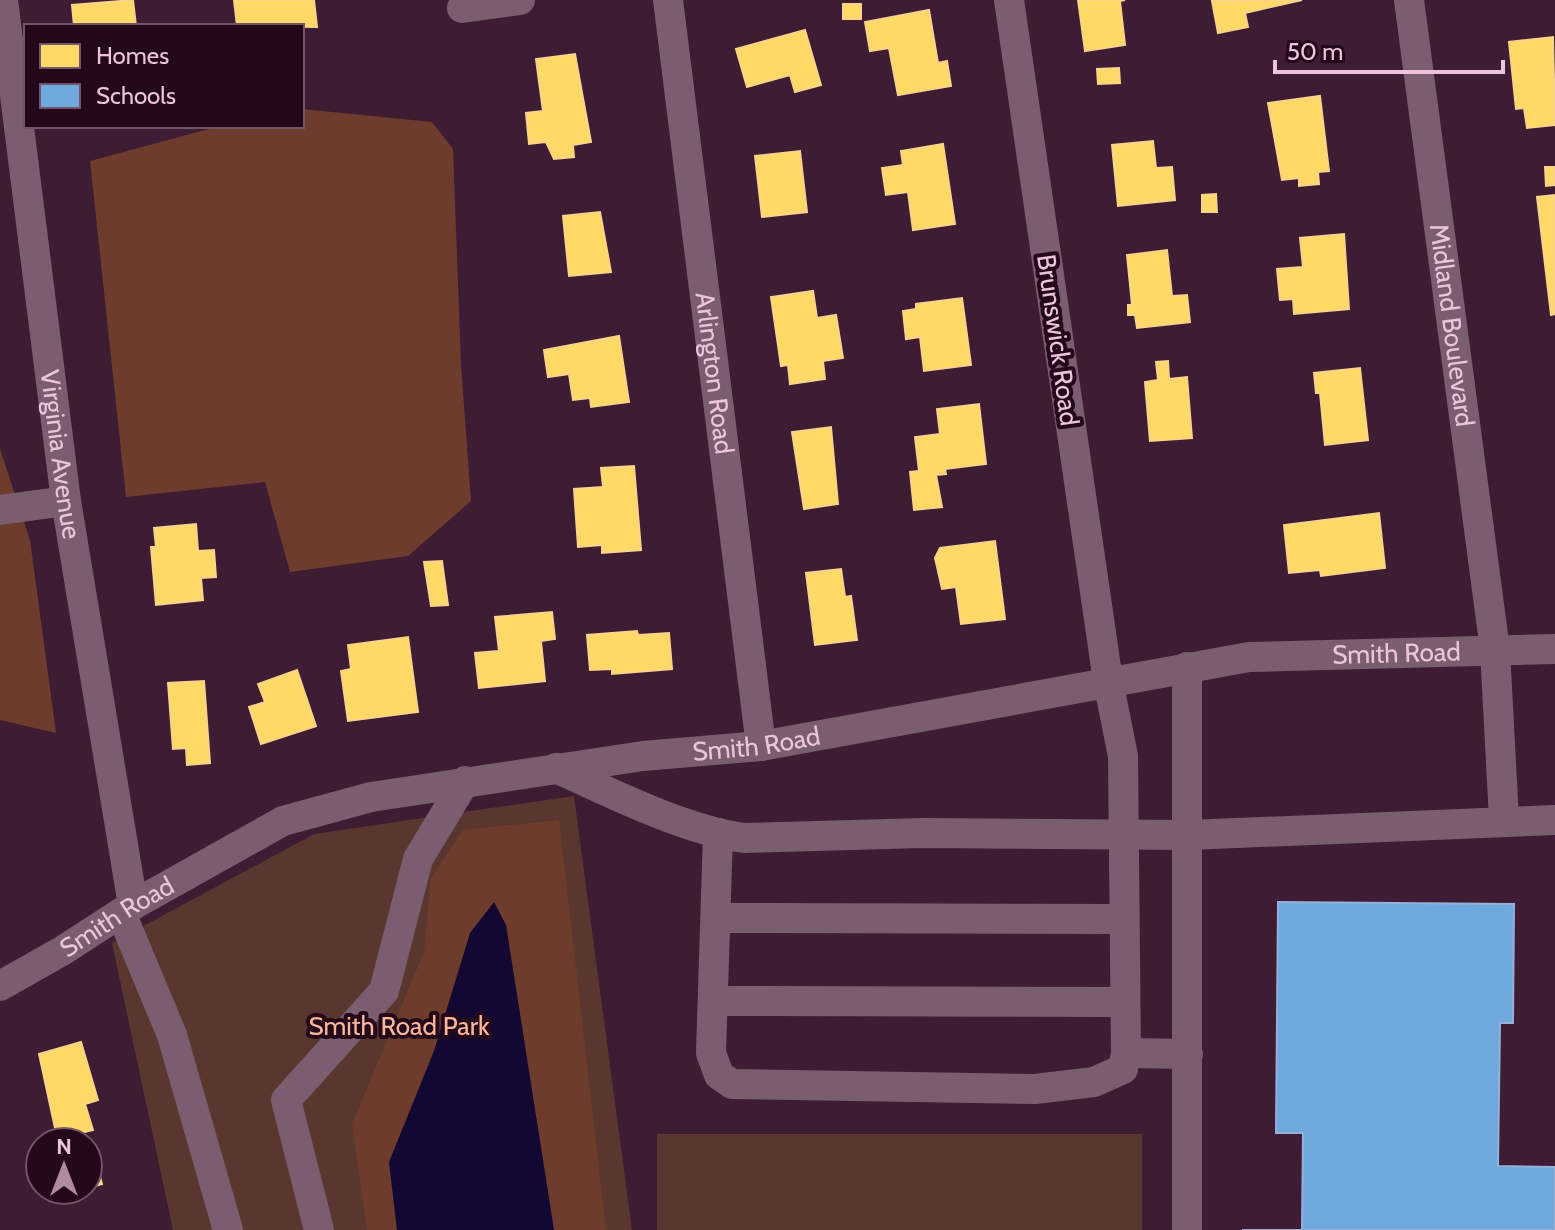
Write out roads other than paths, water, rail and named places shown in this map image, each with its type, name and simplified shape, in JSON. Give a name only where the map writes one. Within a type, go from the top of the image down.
[{"type":"street","name":"Virginia Avenue","points":[[3,0],[10,132],[127,909],[172,1035],[228,1230]]},
{"type":"street","points":[[462,8],[520,0]]},
{"type":"street","name":"Arlington Road","points":[[668,0],[761,746]]},
{"type":"street","name":"Brunswick Road","points":[[1009,0],[1108,681],[1123,756],[1126,1053]]},
{"type":"street","name":"Midland Boulevard","points":[[1409,0],[1495,650],[1504,819]]},
{"type":"street","points":[[0,510],[66,501]]},
{"type":"street","name":"Smith Road","points":[[0,986],[127,909],[283,821],[371,797],[643,756],[761,746],[1249,657],[1555,649]]},
{"type":"street","points":[[1187,667],[1187,1230]]},
{"type":"street","points":[[556,768],[636,804],[718,833],[744,838],[923,833],[1189,835],[1504,819],[1555,820]]},
{"type":"street","points":[[319,1230],[286,1100],[384,991],[418,859],[465,781]]},
{"type":"street","points":[[718,833],[711,1053],[719,1075],[732,1084],[1035,1089],[1094,1082],[1123,1069],[1126,1053],[1188,1054]]},
{"type":"street","points":[[716,918],[1124,919]]},
{"type":"street","points":[[713,1001],[1125,1002]]},
{"type":"park label","name":"Smith Road Park","points":[[399,1026]]}]
